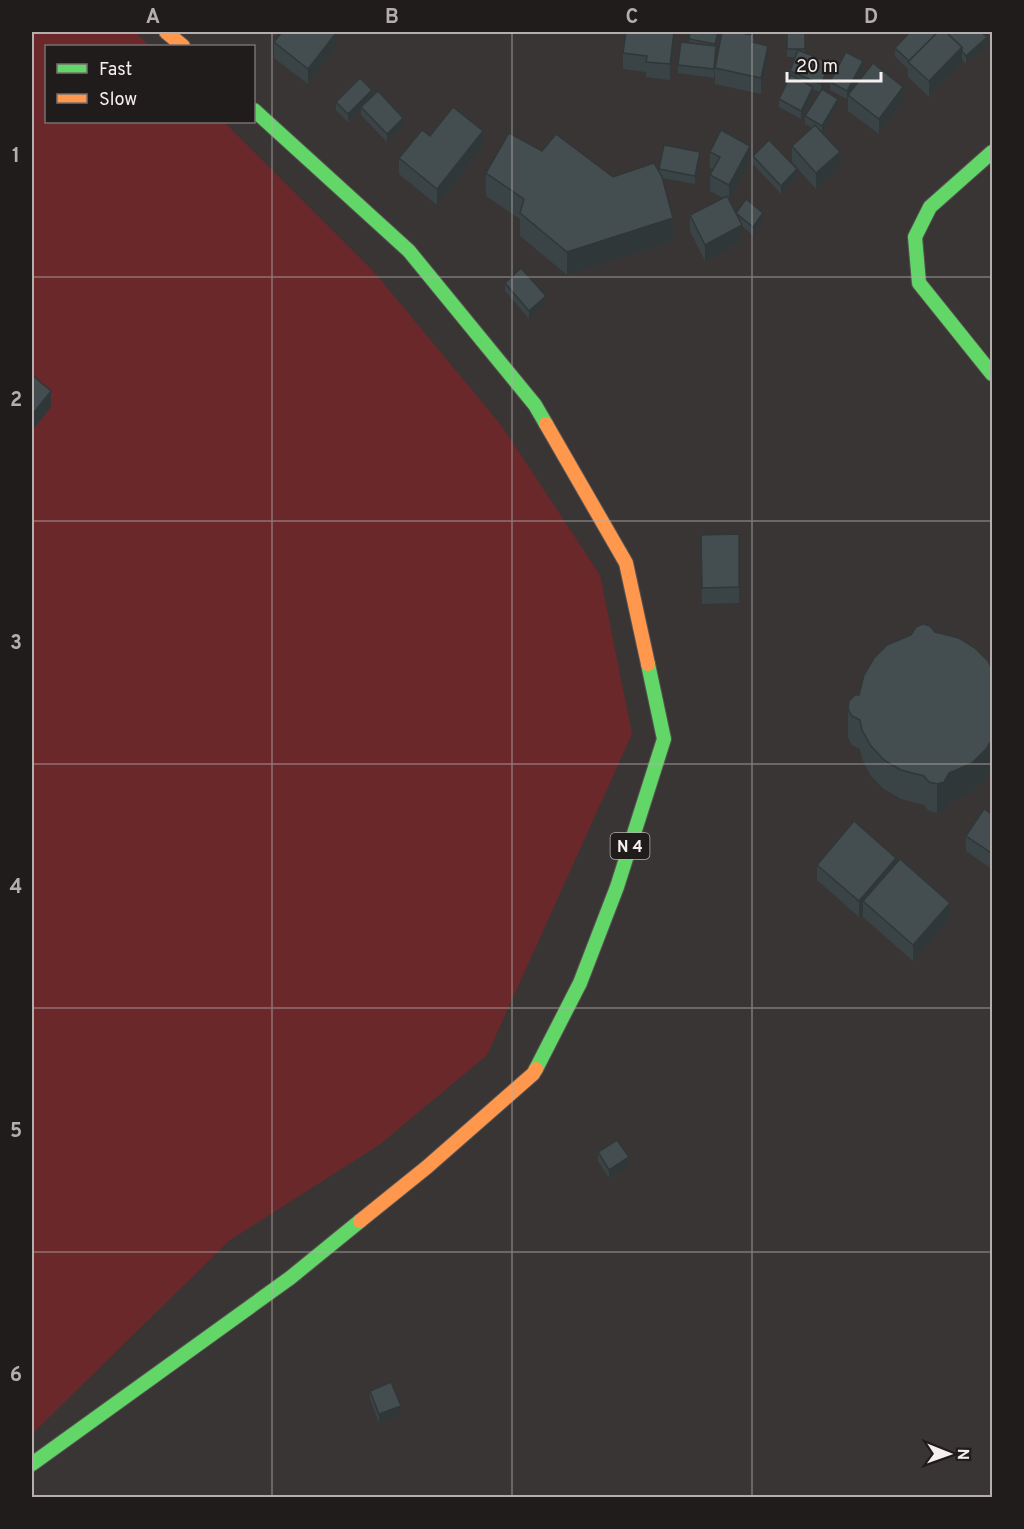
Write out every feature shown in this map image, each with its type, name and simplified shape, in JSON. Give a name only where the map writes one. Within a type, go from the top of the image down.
[{"type":"main road","points":[[166,32],[182,45]]},
{"type":"main road","name":"N 4","points":[[32,1464],[290,1278],[427,1167],[533,1074],[580,983],[617,887],[664,739],[626,563],[535,405],[409,251],[255,111]]},
{"type":"main road","points":[[993,152],[930,207],[915,237],[919,283],[993,374]]},
{"type":"shaded area","points":[[32,32],[135,32],[149,45],[45,45],[45,123],[225,123],[374,272],[501,425],[600,575],[632,734],[487,1055],[379,1145],[230,1240],[32,1434]]},
{"type":"building","points":[[282,32],[336,33],[308,69],[274,42]]},
{"type":"building","points":[[626,32],[674,32],[670,64],[646,62],[647,56],[623,53]]},
{"type":"building","points":[[690,32],[718,32],[715,44],[689,39]]},
{"type":"building","points":[[722,32],[753,35],[752,42],[768,46],[761,78],[715,68]]},
{"type":"building","points":[[737,32],[755,32],[754,37]]},
{"type":"building","points":[[787,32],[805,32],[805,49],[787,49]]},
{"type":"building","points":[[910,32],[938,32],[909,61],[895,48]]},
{"type":"building","points":[[938,32],[946,32],[962,47],[929,81],[908,62]]},
{"type":"building","points":[[946,32],[981,32],[987,37],[966,56],[962,47]]},
{"type":"building","points":[[681,42],[716,46],[714,69],[678,65]]},
{"type":"building","points":[[798,50],[830,63],[821,84],[790,71]]},
{"type":"building","points":[[846,52],[863,61],[847,91],[830,82]]},
{"type":"building","points":[[873,63],[903,87],[879,119],[848,95]]},
{"type":"building","points":[[791,75],[813,87],[801,111],[779,99]]},
{"type":"building","points":[[360,78],[372,90],[348,114],[336,102]]},
{"type":"building","points":[[822,89],[838,99],[822,126],[805,116]]},
{"type":"building","points":[[378,91],[403,118],[387,134],[361,107]]},
{"type":"building","points":[[453,107],[483,131],[437,189],[399,158],[422,130],[430,136]]},
{"type":"building","points":[[815,125],[840,152],[816,173],[792,146]]},
{"type":"building","points":[[721,130],[750,146],[729,185],[710,175],[720,157],[710,152]]},
{"type":"building","points":[[509,133],[542,151],[556,134],[613,177],[654,163],[662,177],[673,218],[567,252],[520,213],[524,199],[486,173]]},
{"type":"building","points":[[769,140],[797,169],[781,186],[753,156]]},
{"type":"building","points":[[664,145],[700,152],[695,176],[659,169]]},
{"type":"building","points":[[727,196],[742,225],[705,245],[690,215]]},
{"type":"building","points":[[746,199],[763,213],[753,227],[736,213]]},
{"type":"building","points":[[521,268],[546,296],[529,311],[505,283]]},
{"type":"building","points":[[32,375],[51,391],[32,415]]},
{"type":"building","points":[[739,534],[739,587],[702,588],[701,535]]},
{"type":"building","points":[[923,624],[930,626],[935,632],[959,638],[975,648],[988,661],[993,671],[993,738],[972,763],[949,773],[944,782],[937,784],[929,782],[924,776],[901,770],[884,760],[871,746],[862,730],[860,720],[852,716],[848,709],[849,701],[855,695],[859,695],[864,675],[874,658],[887,645],[911,635],[916,627]]},
{"type":"building","points":[[984,809],[993,815],[993,854],[966,836]]},
{"type":"building","points":[[854,821],[896,858],[859,901],[817,865]]},
{"type":"building","points":[[900,859],[950,903],[913,945],[863,901]]},
{"type":"building","points":[[617,1140],[629,1157],[609,1170],[598,1152]]},
{"type":"building","points":[[391,1382],[401,1406],[379,1414],[370,1391]]},
{"type":"traffic: fast","points":[[255,111],[409,251],[535,405],[546,424]]},
{"type":"traffic: fast","points":[[992,152],[930,207],[915,237],[919,283],[992,374]]},
{"type":"traffic: fast","points":[[536,1069],[580,983],[617,887],[664,739],[648,664]]},
{"type":"traffic: fast","points":[[32,1464],[290,1278],[360,1221]]},
{"type":"traffic: slow","points":[[166,32],[182,45]]},
{"type":"traffic: slow","points":[[546,424],[626,563],[648,664]]},
{"type":"traffic: slow","points":[[360,1221],[427,1167],[536,1069]]}]
